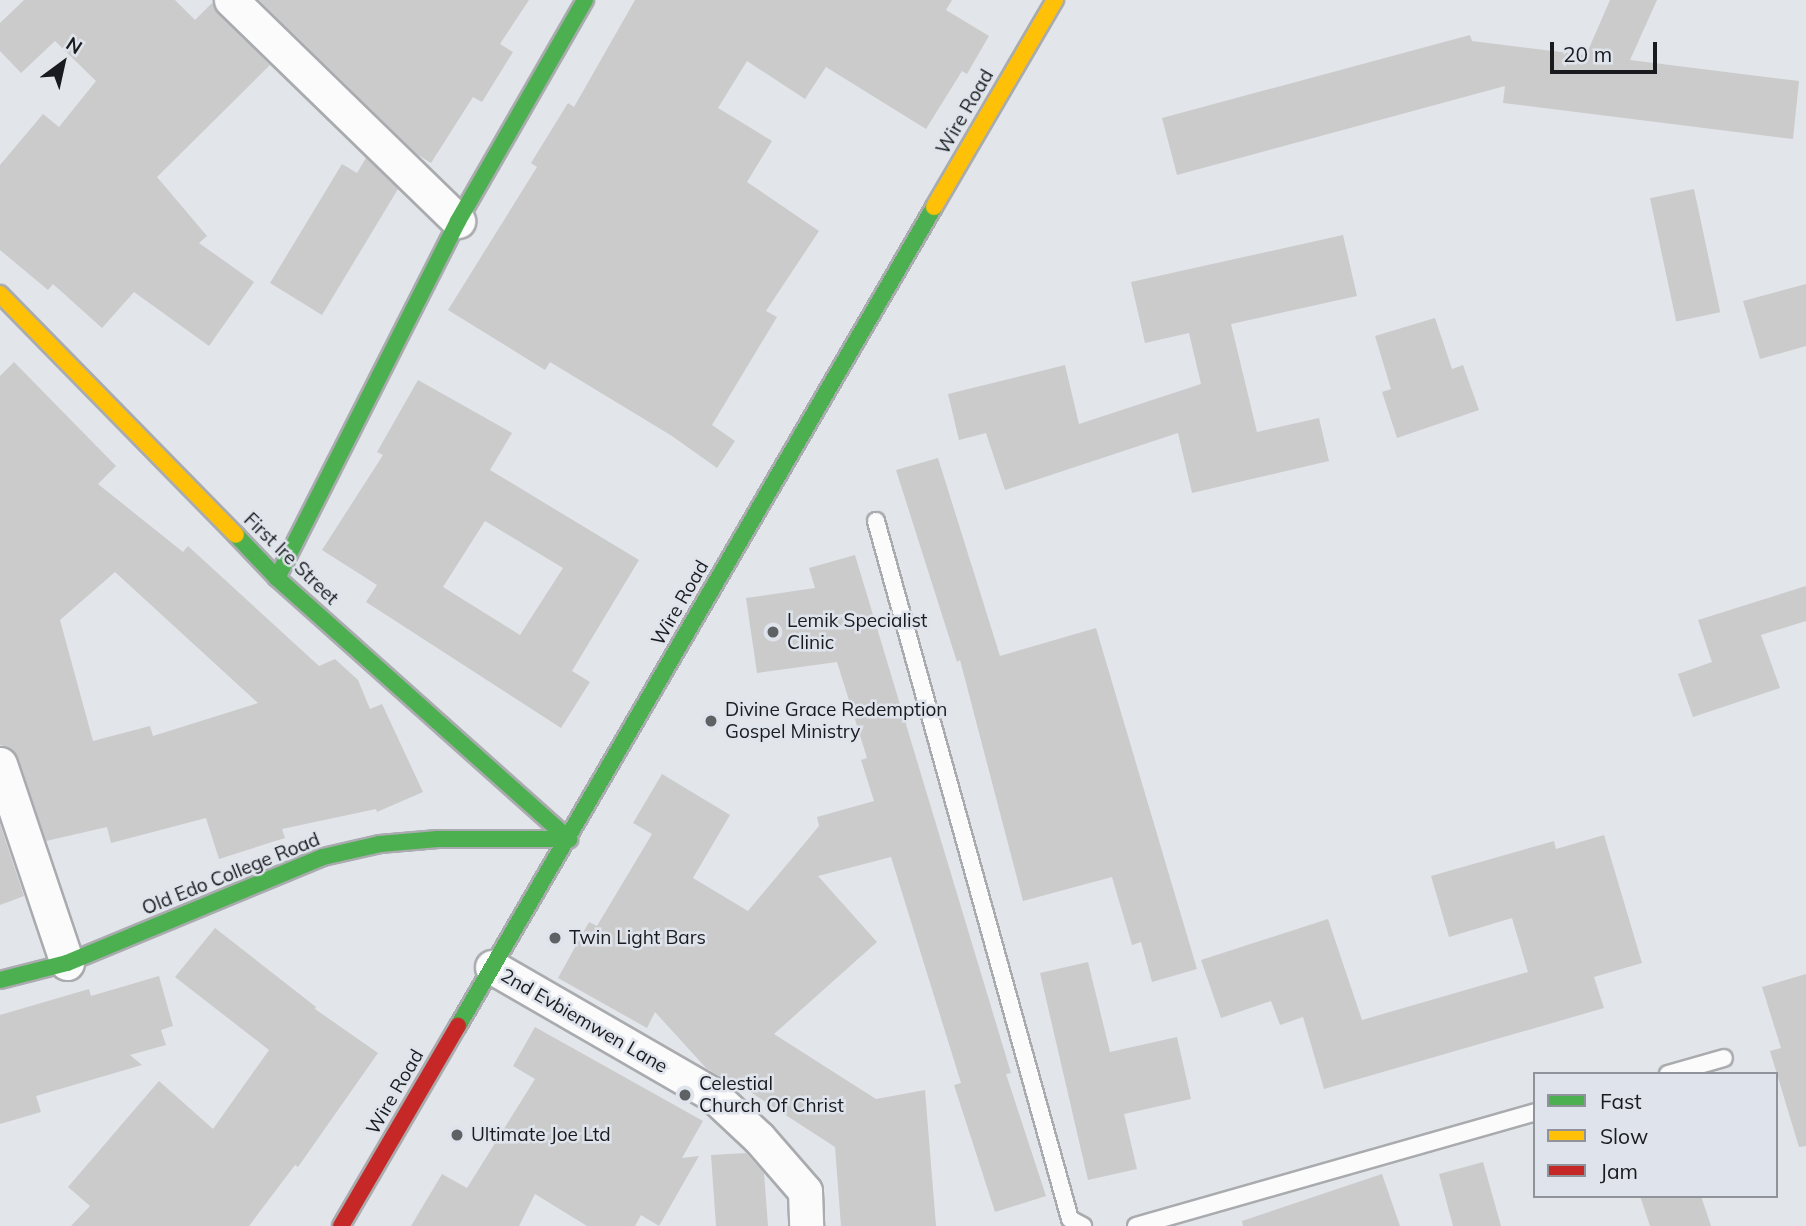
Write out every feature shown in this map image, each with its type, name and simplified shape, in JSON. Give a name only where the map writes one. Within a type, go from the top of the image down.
[{"type":"street","points":[[231,0],[458,221]]},
{"type":"street","points":[[277,578],[458,221],[585,0]]},
{"type":"street","name":"Wire Road","points":[[341,1226],[569,839],[1055,0]]},
{"type":"street","name":"First Ire Street","points":[[0,294],[277,578],[569,839]]},
{"type":"street","points":[[0,764],[67,963]]},
{"type":"street","name":"Old Edo College Road","points":[[0,980],[67,963],[323,857],[380,844],[438,839],[569,839]]},
{"type":"street","name":"2nd Evbiemwen Lane","points":[[492,967],[712,1094],[760,1138],[805,1191],[806,1226]]},
{"type":"lane","points":[[876,521],[1070,1219],[1083,1226]]},
{"type":"lane","points":[[1675,1072],[1724,1058]]},
{"type":"lane","points":[[1136,1226],[1533,1113]]},
{"type":"building","points":[[24,0],[175,0],[195,20],[212,3],[218,14],[270,65],[157,177],[207,236],[199,243],[254,282],[209,346],[134,292],[102,328],[53,284],[48,290],[0,250],[0,165],[43,114],[59,127],[96,81],[55,41],[21,73],[0,51],[0,23]]},
{"type":"building","points":[[259,0],[529,0],[500,44],[513,52],[482,102],[473,97],[431,163],[418,155]]},
{"type":"building","points":[[635,0],[952,0],[946,10],[989,36],[967,74],[962,71],[926,129],[826,67],[805,99],[747,61],[718,108],[772,141],[747,182],[819,231],[766,311],[777,317],[712,425],[735,441],[717,468],[672,436],[550,362],[545,370],[448,310],[537,167],[531,163],[568,103],[574,107]]},
{"type":"building","points":[[1610,0],[1657,0],[1630,60],[1799,81],[1793,139],[1503,103],[1505,86],[1177,175],[1162,118],[1470,35],[1472,41],[1586,55]]},
{"type":"building","points":[[366,158],[398,189],[322,315],[270,283],[342,164],[357,173]]},
{"type":"building","points":[[1694,189],[1720,312],[1676,322],[1650,198]]},
{"type":"building","points":[[1343,235],[1357,296],[1231,324],[1257,432],[1319,418],[1329,461],[1192,493],[1178,433],[1005,490],[986,433],[959,440],[948,394],[1065,365],[1079,424],[1201,384],[1189,333],[1145,343],[1131,282]]},
{"type":"building","points":[[1806,284],[1806,346],[1760,359],[1743,301]]},
{"type":"building","points":[[1435,318],[1452,369],[1463,365],[1479,410],[1397,438],[1382,392],[1391,389],[1375,336]]},
{"type":"building","points":[[14,362],[116,466],[98,484],[183,552],[188,546],[319,666],[335,659],[358,680],[370,709],[382,704],[423,792],[377,812],[376,809],[282,829],[285,838],[219,859],[206,818],[111,843],[107,827],[46,841],[18,758],[12,749],[0,745],[0,376]],"holes":[[[115,572],[258,703],[153,736],[150,726],[93,741],[60,620]]]},
{"type":"building","points":[[418,380],[512,433],[490,470],[639,560],[572,671],[590,682],[561,728],[366,602],[377,585],[322,550],[383,455],[377,452]],"holes":[[[485,521],[563,568],[520,635],[443,587]]]},
{"type":"building","points":[[938,458],[1000,656],[1096,628],[1197,969],[1152,982],[1141,942],[1132,945],[1112,877],[1023,901],[960,660],[957,662],[896,470]]},
{"type":"building","points":[[855,555],[1011,1073],[1006,1074],[1046,1196],[995,1212],[954,1085],[961,1083],[891,857],[818,876],[877,942],[774,1034],[876,1099],[925,1090],[936,1226],[841,1226],[835,1147],[727,1077],[726,1080],[706,1068],[655,1012],[647,1028],[558,978],[589,922],[597,926],[652,834],[633,823],[662,774],[730,815],[693,878],[748,911],[819,826],[817,817],[874,801],[861,760],[867,758],[837,662],[757,673],[746,598],[815,588],[809,568]]},
{"type":"building","points":[[1806,586],[1806,621],[1761,635],[1780,688],[1693,717],[1678,674],[1712,662],[1698,620]]},
{"type":"building","points":[[0,824],[24,896],[0,905]]},
{"type":"building","points":[[1604,835],[1642,963],[1594,977],[1604,1008],[1324,1089],[1303,1017],[1280,1025],[1271,1001],[1221,1018],[1201,960],[1328,919],[1362,1020],[1528,972],[1512,918],[1449,937],[1431,876],[1554,841],[1556,849]]},
{"type":"building","points":[[215,928],[316,1007],[315,1009],[378,1053],[298,1167],[295,1165],[249,1226],[71,1226],[90,1206],[68,1187],[159,1081],[213,1129],[269,1050],[175,977]]},
{"type":"building","points":[[1088,962],[1110,1052],[1177,1037],[1191,1099],[1124,1114],[1137,1169],[1088,1180],[1040,973]]},
{"type":"building","points":[[1806,974],[1806,1146],[1799,1147],[1770,1051],[1781,1048],[1762,987]]},
{"type":"building","points":[[159,976],[173,1026],[161,1030],[166,1045],[130,1055],[142,1065],[36,1096],[41,1112],[0,1124],[0,1015],[89,989],[91,996]]},
{"type":"building","points":[[535,1027],[703,1121],[682,1158],[699,1156],[659,1226],[641,1215],[635,1226],[587,1226],[535,1194],[519,1226],[411,1226],[442,1174],[467,1188],[535,1079],[513,1066]]},
{"type":"building","points":[[746,1153],[764,1173],[768,1226],[716,1226],[711,1155]]},
{"type":"building","points":[[1483,1162],[1501,1226],[1453,1226],[1439,1174]]},
{"type":"building","points":[[1382,1174],[1400,1226],[1243,1226],[1242,1221]]},
{"type":"building","points":[[1641,1198],[1702,1198],[1711,1226],[1650,1226]]},
{"type":"traffic: fast","points":[[277,578],[458,221],[585,0]]},
{"type":"traffic: fast","points":[[458,1026],[934,207]]},
{"type":"traffic: fast","points":[[236,535],[277,578],[569,839]]},
{"type":"traffic: fast","points":[[0,980],[67,963],[323,857],[380,844],[438,839],[569,839]]},
{"type":"traffic: slow","points":[[934,207],[1055,0]]},
{"type":"traffic: slow","points":[[0,294],[236,535]]},
{"type":"traffic: jam","points":[[341,1226],[458,1026]]},
{"type":"place","name":"Lemik Specialist Clinic","points":[[773,632]]},
{"type":"place","name":"Divine Grace Redemption Gospel Ministry","points":[[711,721]]},
{"type":"place","name":"Twin Light Bars","points":[[555,938]]},
{"type":"place","name":"Celestial Church Of Christ","points":[[685,1095]]},
{"type":"place","name":"Ultimate Joe Ltd","points":[[457,1135]]}]
